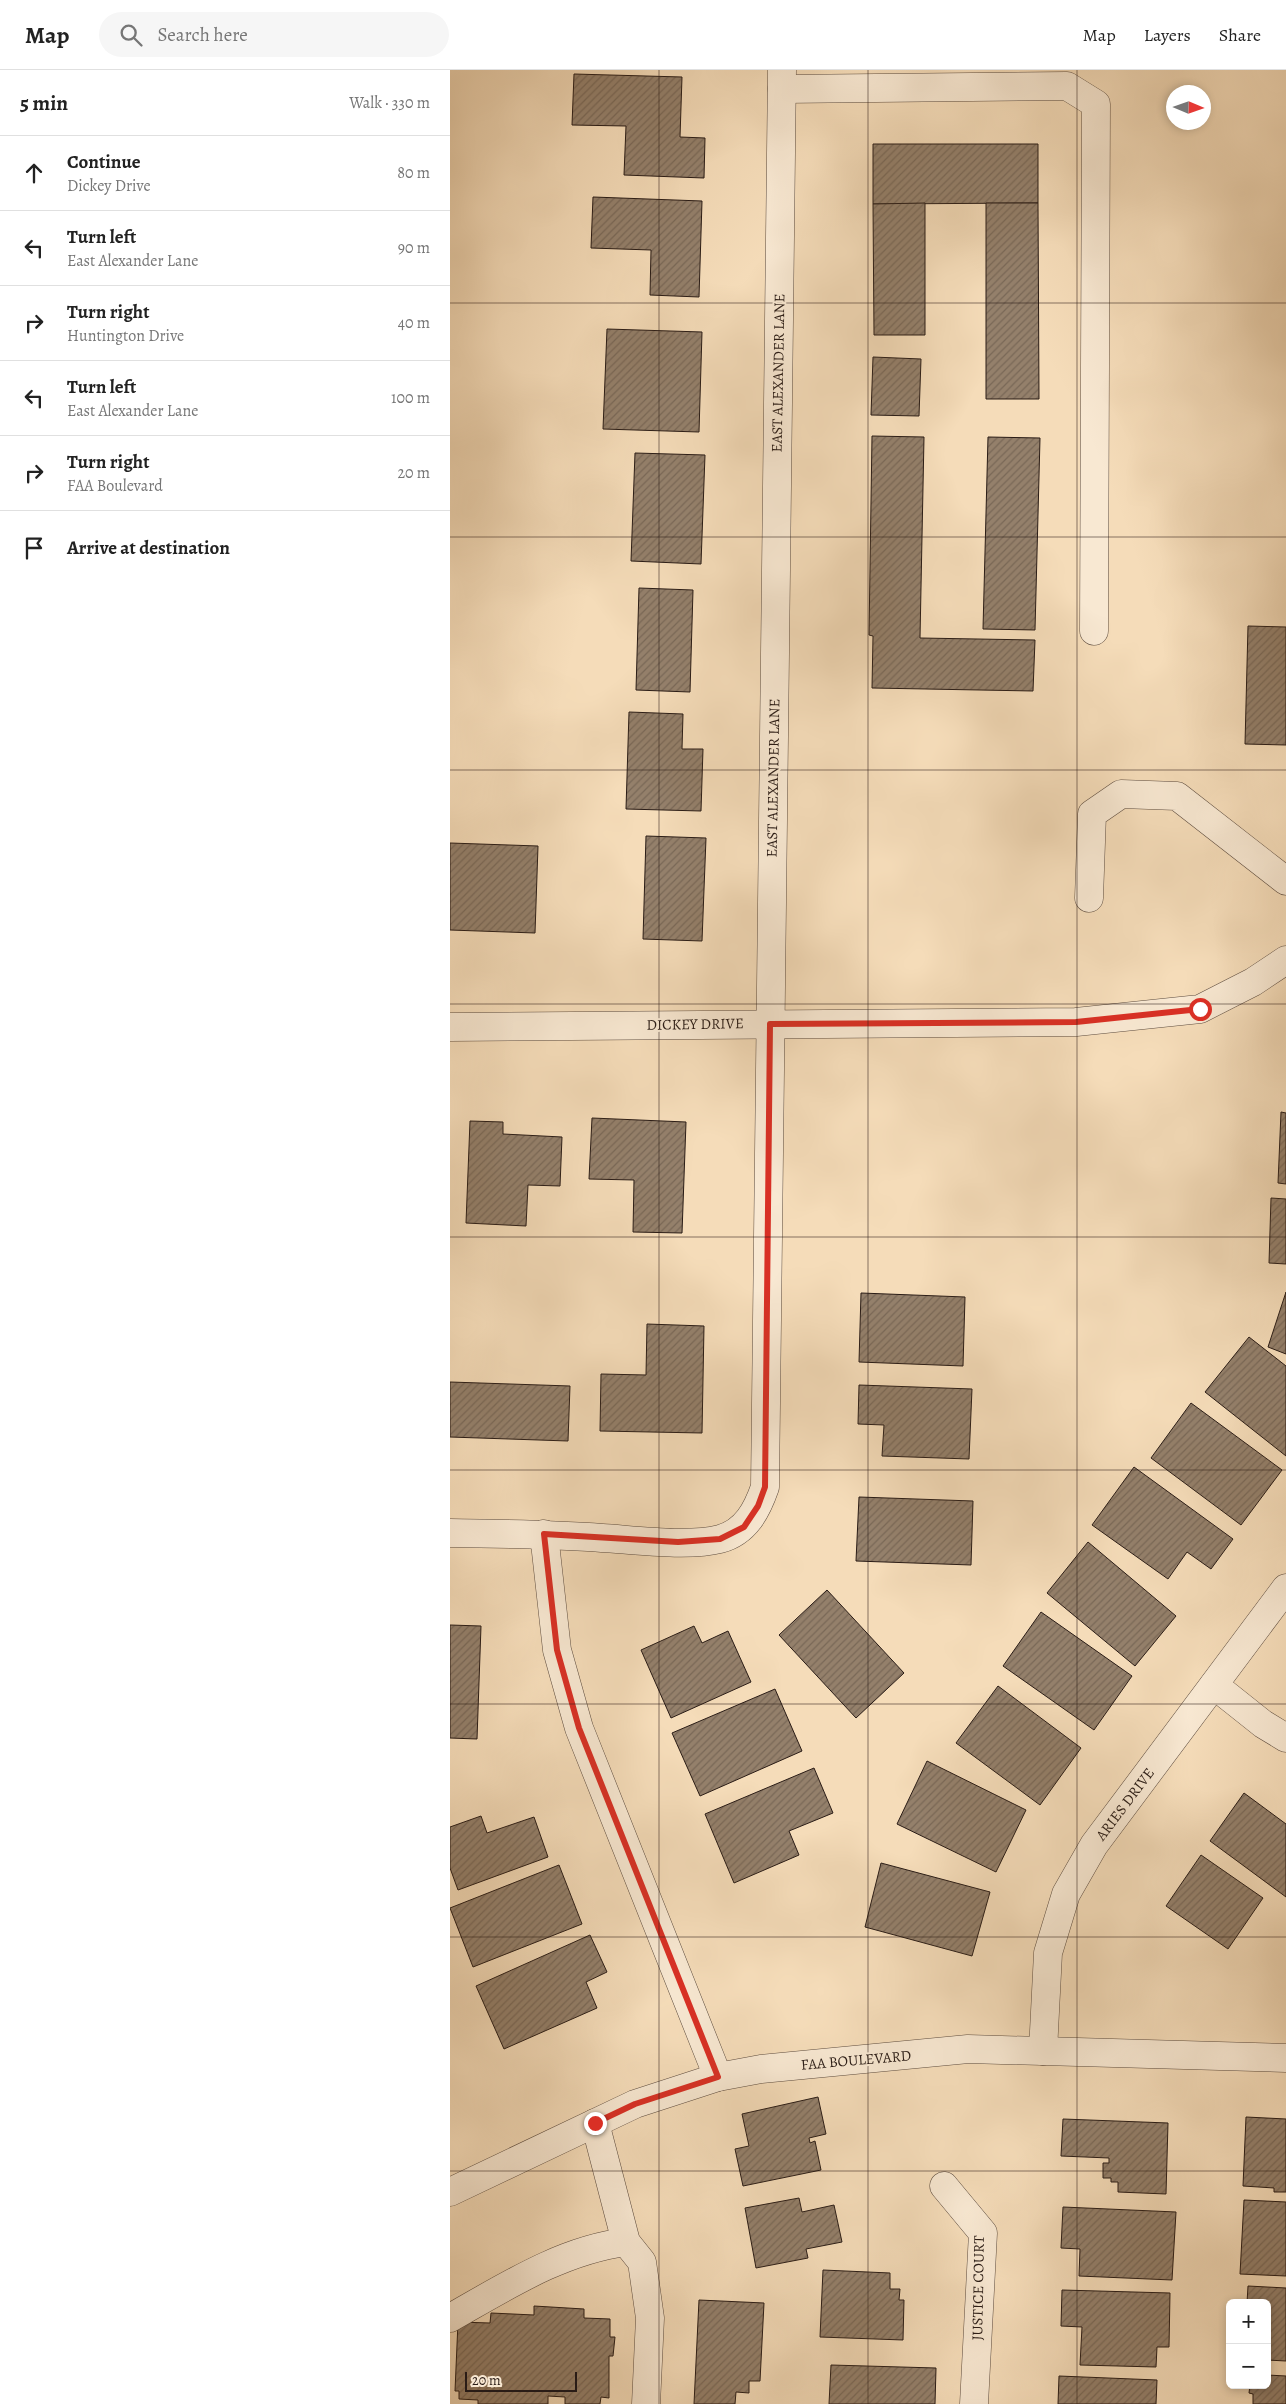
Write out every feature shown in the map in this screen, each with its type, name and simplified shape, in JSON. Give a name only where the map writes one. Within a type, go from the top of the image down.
[{"type":"street","points":[[782,79],[1067,86],[1096,104],[1094,631]]},
{"type":"street","name":"EAST ALEXANDER LANE","points":[[544,1534],[678,1542],[720,1539],[744,1527],[758,1506],[765,1487],[782,79]]},
{"type":"street","points":[[1089,898],[1092,814],[1121,794],[1177,796],[1286,881]]},
{"type":"street","name":"DICKEY DRIVE","points":[[450,1027],[1076,1022],[1200,1009],[1253,982],[1286,960]]},
{"type":"street","points":[[450,1533],[544,1534],[557,1650],[579,1728],[718,2077]]},
{"type":"street","name":"ARIES DRIVE","points":[[1043,2051],[1048,1952],[1066,1894],[1094,1845],[1286,1588]]},
{"type":"street","points":[[1214,1685],[1263,1724],[1286,1738]]},
{"type":"street","name":"FAA BOULEVARD","points":[[450,2192],[635,2104],[718,2077],[761,2069],[968,2049],[1286,2058]]},
{"type":"street","points":[[595,2123],[626,2242],[642,2262],[650,2318],[646,2404]]},
{"type":"street","name":"JUSTICE COURT","points":[[944,2186],[983,2233],[974,2404]]},
{"type":"street","points":[[450,2318],[534,2271],[602,2245],[626,2242]]},
{"type":"building","points":[[574,74],[682,77],[680,137],[705,138],[704,178],[624,175],[626,126],[572,125]]},
{"type":"building","points":[[873,144],[1038,144],[1038,203],[873,204]]},
{"type":"building","points":[[593,197],[702,201],[699,297],[650,295],[651,250],[591,248]]},
{"type":"building","points":[[925,203],[925,335],[874,335],[873,204]]},
{"type":"building","points":[[986,203],[1038,203],[1039,399],[986,399]]},
{"type":"building","points":[[607,329],[702,332],[699,432],[603,429]]},
{"type":"building","points":[[873,357],[921,359],[919,416],[871,415]]},
{"type":"building","points":[[872,436],[924,437],[920,638],[1035,640],[1033,691],[872,688],[873,636],[869,635]]},
{"type":"building","points":[[988,437],[1040,438],[1035,630],[983,629]]},
{"type":"building","points":[[635,453],[705,455],[701,564],[631,561]]},
{"type":"building","points":[[639,588],[693,590],[690,692],[636,690]]},
{"type":"building","points":[[1248,626],[1286,627],[1286,745],[1245,744]]},
{"type":"building","points":[[629,712],[683,714],[682,749],[703,749],[701,811],[626,809]]},
{"type":"building","points":[[646,836],[706,838],[702,941],[643,939]]},
{"type":"building","points":[[450,843],[538,846],[535,933],[450,930]]},
{"type":"building","points":[[1281,1112],[1286,1113],[1286,1184],[1278,1183]]},
{"type":"building","points":[[592,1118],[686,1122],[682,1233],[633,1232],[634,1180],[589,1179]]},
{"type":"building","points":[[470,1121],[503,1122],[503,1134],[562,1137],[560,1186],[528,1185],[526,1226],[466,1223]]},
{"type":"building","points":[[1271,1198],[1286,1199],[1286,1264],[1269,1263]]},
{"type":"building","points":[[1286,1292],[1286,1354],[1268,1347]]},
{"type":"building","points":[[861,1293],[965,1297],[963,1366],[859,1362]]},
{"type":"building","points":[[647,1324],[704,1326],[702,1433],[600,1431],[601,1374],[646,1375]]},
{"type":"building","points":[[1249,1337],[1286,1366],[1286,1456],[1205,1392]]},
{"type":"building","points":[[450,1382],[570,1386],[568,1441],[450,1437]]},
{"type":"building","points":[[859,1385],[972,1389],[969,1459],[882,1456],[884,1425],[858,1424]]},
{"type":"building","points":[[1191,1403],[1282,1470],[1241,1525],[1151,1458]]},
{"type":"building","points":[[1134,1467],[1233,1539],[1211,1569],[1187,1552],[1168,1579],[1092,1525]]},
{"type":"building","points":[[859,1497],[973,1501],[971,1565],[856,1561]]},
{"type":"building","points":[[1088,1542],[1176,1616],[1135,1666],[1047,1593]]},
{"type":"building","points":[[827,1590],[904,1673],[856,1718],[779,1635]]},
{"type":"building","points":[[1041,1612],[1132,1676],[1094,1730],[1003,1666]]},
{"type":"building","points":[[450,1625],[481,1626],[477,1739],[450,1738]]},
{"type":"building","points":[[694,1626],[702,1643],[728,1631],[751,1682],[671,1718],[641,1650]]},
{"type":"building","points":[[998,1686],[1081,1748],[1040,1805],[956,1743]]},
{"type":"building","points":[[775,1689],[802,1751],[700,1796],[672,1733]]},
{"type":"building","points":[[927,1761],[1026,1810],[996,1872],[897,1824]]},
{"type":"building","points":[[814,1768],[833,1813],[789,1831],[799,1855],[734,1883],[705,1814]]},
{"type":"building","points":[[1244,1793],[1286,1824],[1286,1897],[1210,1841]]},
{"type":"building","points":[[481,1816],[487,1833],[534,1817],[548,1857],[458,1890],[450,1868],[450,1827]]},
{"type":"building","points":[[1201,1855],[1263,1898],[1228,1949],[1166,1906]]},
{"type":"building","points":[[881,1863],[990,1892],[972,1956],[865,1927]]},
{"type":"building","points":[[559,1865],[582,1924],[473,1967],[450,1908]]},
{"type":"building","points":[[590,1935],[607,1972],[586,1982],[597,2008],[504,2049],[476,1986]]},
{"type":"building","points":[[818,2097],[826,2134],[809,2138],[810,2143],[815,2141],[821,2170],[743,2186],[735,2149],[749,2146],[742,2114]]},
{"type":"building","points":[[1246,2117],[1286,2119],[1286,2192],[1274,2192],[1274,2188],[1243,2186]]},
{"type":"building","points":[[1063,2119],[1168,2123],[1166,2194],[1118,2192],[1118,2182],[1111,2182],[1111,2178],[1103,2178],[1103,2163],[1109,2163],[1109,2158],[1061,2156]]},
{"type":"building","points":[[799,2198],[802,2212],[834,2205],[842,2242],[806,2249],[808,2258],[756,2268],[745,2208]]},
{"type":"building","points":[[1244,2200],[1286,2202],[1286,2276],[1240,2274]]},
{"type":"building","points":[[1063,2207],[1176,2212],[1172,2280],[1079,2276],[1080,2249],[1061,2248]]},
{"type":"building","points":[[823,2270],[890,2273],[890,2289],[900,2289],[899,2300],[904,2300],[903,2340],[820,2337]]},
{"type":"building","points":[[1248,2286],[1286,2288],[1286,2361],[1271,2360],[1271,2299],[1247,2299]]},
{"type":"building","points":[[1062,2290],[1170,2293],[1169,2347],[1157,2347],[1156,2367],[1080,2365],[1082,2327],[1061,2326]]},
{"type":"building","points":[[699,2300],[764,2303],[760,2381],[749,2381],[749,2393],[736,2392],[735,2404],[694,2404]]},
{"type":"building","points":[[534,2306],[584,2309],[584,2318],[610,2319],[610,2337],[615,2337],[613,2356],[609,2356],[609,2398],[601,2397],[600,2404],[565,2404],[565,2397],[548,2396],[548,2404],[478,2404],[478,2400],[459,2399],[459,2391],[455,2391],[458,2322],[490,2323],[491,2313],[534,2315]]},
{"type":"building","points":[[831,2365],[936,2368],[935,2404],[829,2404]]},
{"type":"building","points":[[1271,2375],[1286,2376],[1286,2404],[1253,2404],[1253,2394],[1249,2393],[1250,2389],[1271,2389]]},
{"type":"building","points":[[1059,2376],[1157,2380],[1156,2404],[1058,2404]]},
{"type":"route","points":[[595,2123],[635,2104],[718,2077],[579,1728],[557,1650],[544,1534],[678,1542],[720,1539],[744,1527],[758,1506],[765,1487],[770,1024],[1076,1022],[1200,1009]]}]
